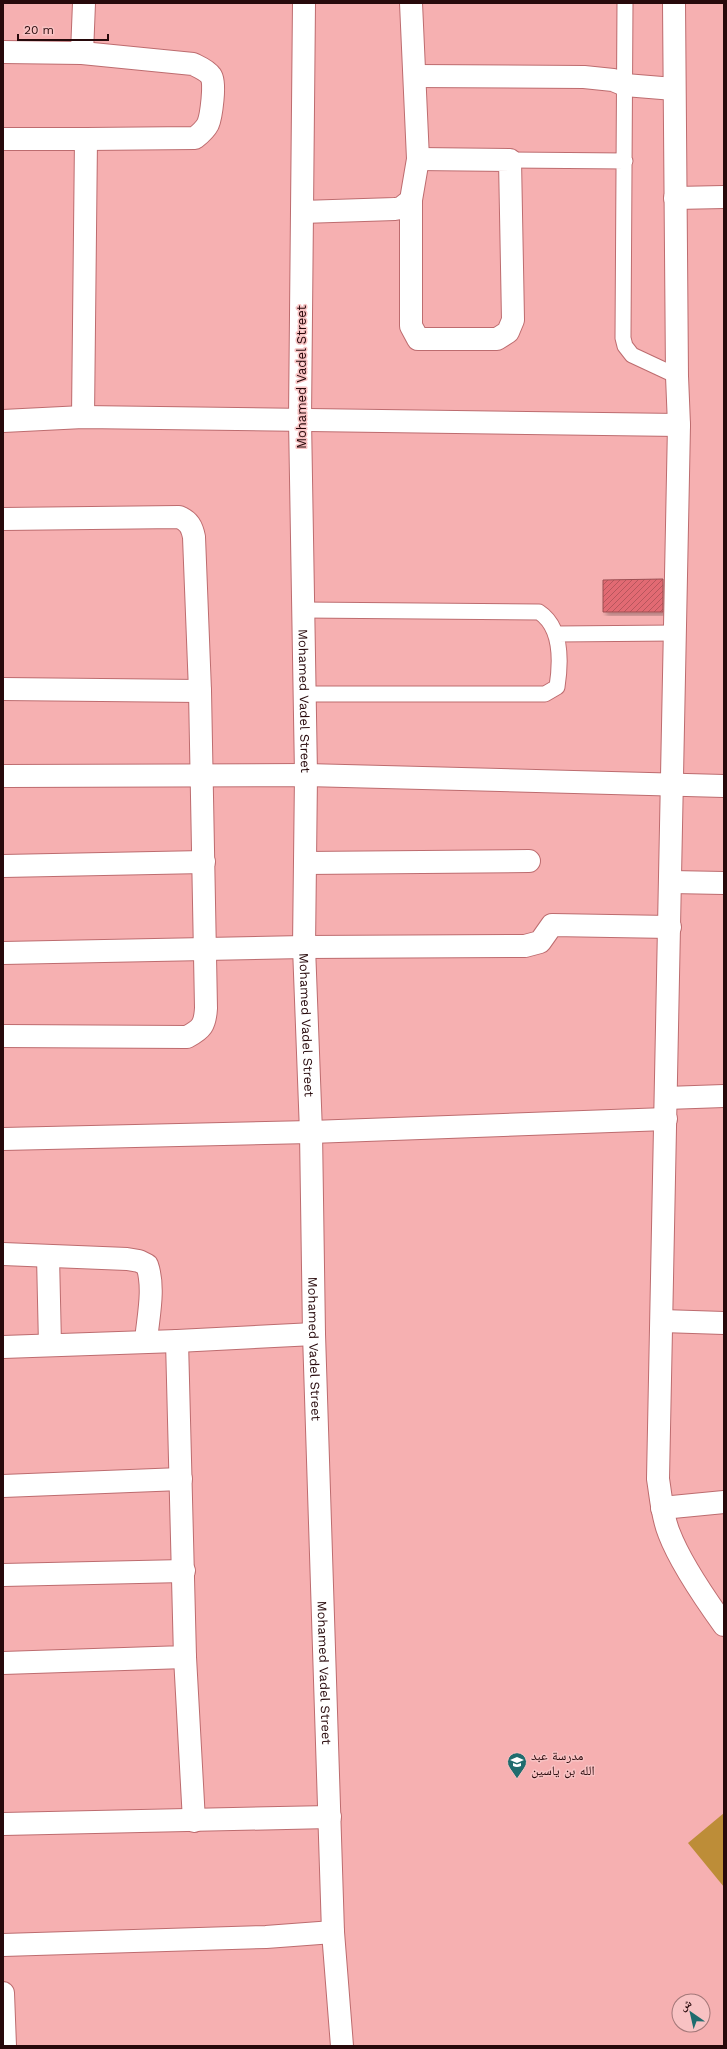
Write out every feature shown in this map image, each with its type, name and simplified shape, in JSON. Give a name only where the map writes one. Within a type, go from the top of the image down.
[{"type":"street","points":[[82,53],[84,3]]},
{"type":"street","name":"Mohamed Vadel Street","points":[[304,3],[300,419],[306,775],[304,947],[311,1132],[314,1334],[333,1932],[342,2046]]},
{"type":"street","points":[[411,3],[418,159],[411,200],[411,326],[418,339],[497,339],[508,332],[513,320],[510,160],[418,159]]},
{"type":"street","points":[[674,3],[676,376],[679,425],[658,1479],[662,1508],[669,1533],[690,1573],[724,1625]]},
{"type":"street","points":[[3,52],[82,53],[193,64],[207,72],[212,77],[213,86],[210,118],[207,126],[195,138],[3,139]]},
{"type":"street","points":[[415,76],[584,77],[613,80],[625,85],[674,89]]},
{"type":"street","points":[[83,417],[86,139]]},
{"type":"street","points":[[675,198],[724,197]]},
{"type":"street","points":[[302,212],[395,210],[401,208],[411,200]]},
{"type":"street","points":[[3,421],[83,417],[679,425]]},
{"type":"street","points":[[3,519],[179,517],[187,520],[192,527],[194,537],[200,690],[206,949],[205,1020],[199,1031],[187,1037],[3,1036]]},
{"type":"street","points":[[3,689],[200,690]]},
{"type":"street","points":[[3,776],[202,774],[306,775],[724,786]]},
{"type":"street","points":[[305,863],[529,861]]},
{"type":"street","points":[[3,866],[204,862]]},
{"type":"street","points":[[671,882],[724,884]]},
{"type":"street","points":[[3,953],[304,947],[524,946],[540,942],[552,925],[670,927]]},
{"type":"street","points":[[666,1098],[724,1096]]},
{"type":"street","points":[[3,1138],[311,1132],[666,1120]]},
{"type":"street","points":[[3,1254],[139,1261],[147,1266],[151,1280],[146,1341]]},
{"type":"street","points":[[48,1256],[50,1345]]},
{"type":"street","points":[[662,1321],[724,1323]]},
{"type":"street","points":[[3,1347],[177,1341],[314,1334]]},
{"type":"street","points":[[177,1341],[185,1657],[194,1821]]},
{"type":"street","points":[[3,1486],[181,1479]]},
{"type":"street","points":[[662,1508],[724,1502]]},
{"type":"street","points":[[3,1575],[184,1571]]},
{"type":"street","points":[[3,1662],[185,1657]]},
{"type":"street","points":[[3,1824],[330,1817]]},
{"type":"street","points":[[3,1945],[266,1937],[333,1932]]},
{"type":"street","points":[[3,1993],[5,2046]]},
{"type":"lane","points":[[625,3],[623,338],[625,346],[632,355],[676,376]]},
{"type":"lane","points":[[510,160],[625,161]]},
{"type":"lane","points":[[303,610],[539,612],[548,618],[557,634],[559,674],[557,687],[545,694],[304,694]]},
{"type":"lane","points":[[557,634],[676,633]]},
{"type":"shaded area","points":[[724,1813],[724,1887],[688,1843]]},
{"type":"building","points":[[663,579],[663,612],[603,612],[603,580]]},
{"type":"place","name":"مدرسة عبد الله بن ياسين","points":[[517,1779]]}]
